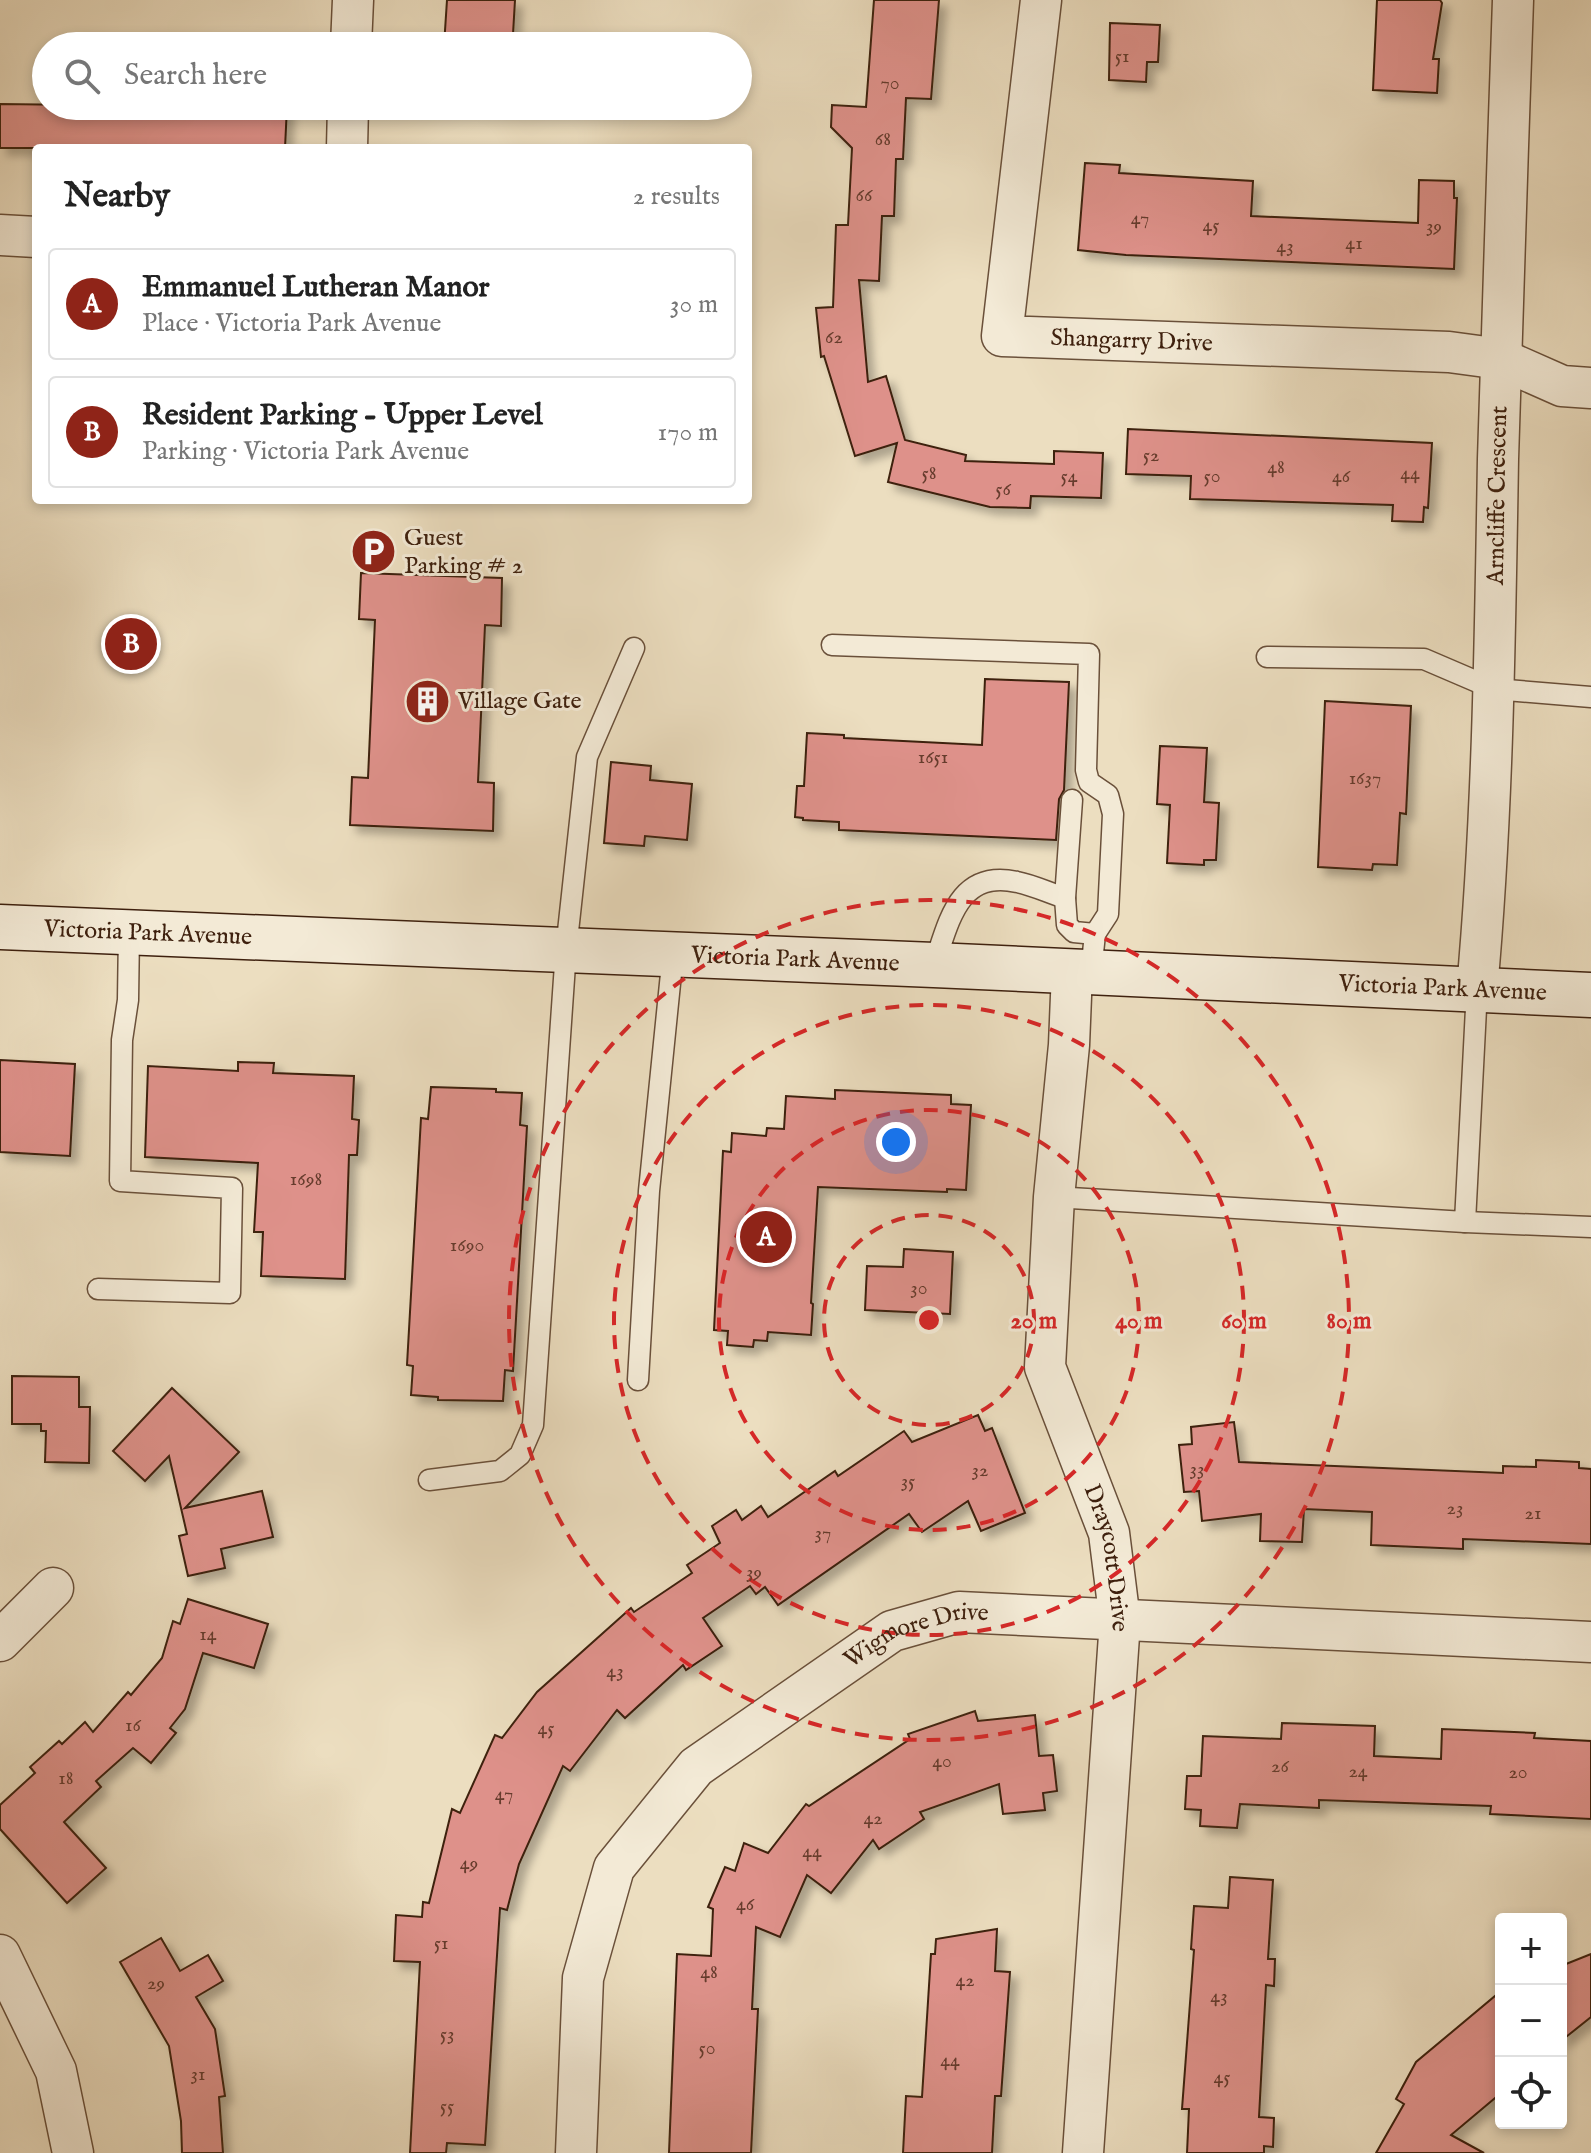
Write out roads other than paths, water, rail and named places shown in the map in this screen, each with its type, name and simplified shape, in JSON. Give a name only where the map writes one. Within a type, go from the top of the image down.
[{"type":"main road","name":"Victoria Park Avenue","points":[[0,927],[934,965],[1086,959],[1591,995]]},
{"type":"street","points":[[352,32],[353,0]]},
{"type":"street","name":"Shangarry Drive","points":[[1041,0],[1002,336],[1449,352],[1501,359],[1562,386],[1591,388]]},
{"type":"street","name":"Arncliffe Crescent","points":[[1477,989],[1494,689],[1513,0]]},
{"type":"street","points":[[347,144],[348,120]]},
{"type":"street","points":[[0,235],[32,237]]},
{"type":"street","name":"Draycott Drive","points":[[1083,2153],[1120,1621],[1109,1533],[1045,1367],[1054,1197],[1069,1045],[1086,959]]},
{"type":"street","points":[[0,1641],[53,1588]]},
{"type":"street","name":"Wigmore Drive","points":[[576,2153],[583,1978],[614,1868],[696,1767],[892,1631],[959,1612],[1591,1642]]},
{"type":"street","points":[[0,1955],[56,2071],[73,2153]]},
{"type":"lane","points":[[832,645],[1089,654],[1086,770],[1089,782],[1108,795],[1113,814],[1108,914],[1086,959]]},
{"type":"lane","points":[[429,1480],[500,1471],[520,1455],[533,1425],[566,950],[587,757],[634,648]]},
{"type":"lane","points":[[1267,657],[1424,659],[1494,689],[1591,697]]},
{"type":"lane","points":[[1072,800],[1065,898],[1069,929],[1086,959]]},
{"type":"lane","points":[[934,965],[963,894],[978,883],[995,880],[1016,882],[1065,898]]},
{"type":"lane","points":[[98,1289],[230,1293],[232,1188],[120,1181],[122,1040],[128,1000],[129,932]]},
{"type":"lane","points":[[638,1380],[649,1191],[673,954]]},
{"type":"lane","points":[[1465,1222],[1477,989]]},
{"type":"lane","points":[[1054,1197],[1591,1227]]},
{"type":"place","name":"Guest Parking # 2","points":[[373,552]]},
{"type":"place","name":"Resident Parking - Upper Level","points":[[131,644]]},
{"type":"place","name":"Village Gate","points":[[427,701]]},
{"type":"place","name":"Emmanuel Lutheran Manor","points":[[766,1237]]}]
